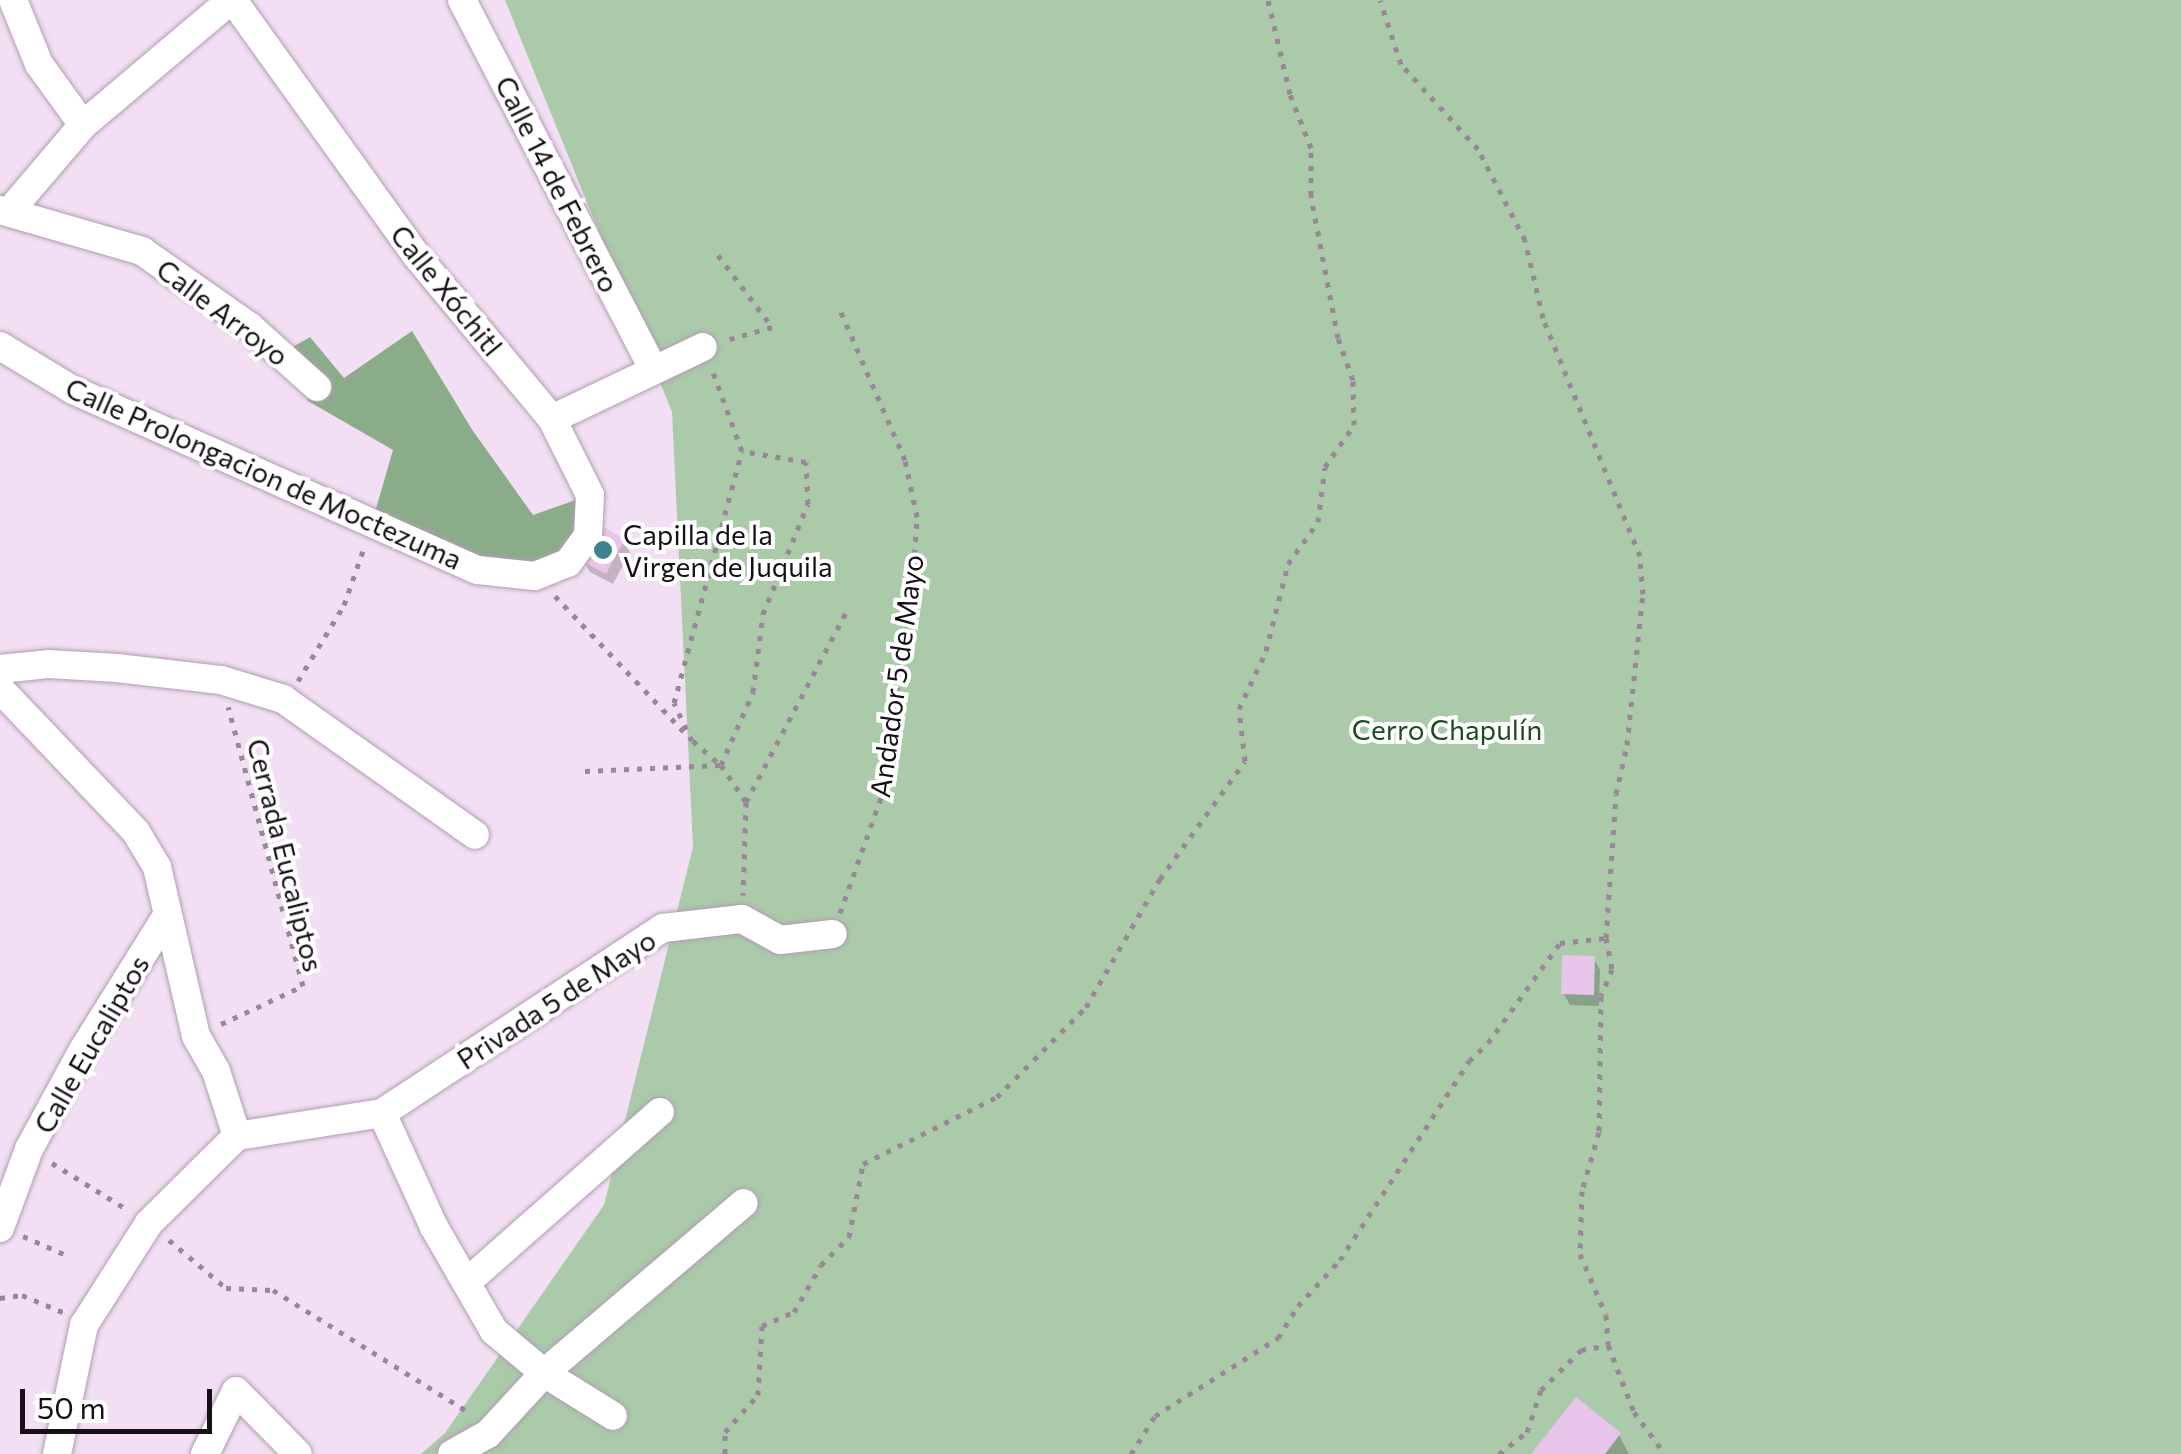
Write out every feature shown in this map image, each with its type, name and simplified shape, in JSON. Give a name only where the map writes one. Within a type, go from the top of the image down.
[{"type":"street","points":[[13,0],[39,64],[83,125]]},
{"type":"street","points":[[4,211],[83,125],[232,0]]},
{"type":"street","name":"Calle Xóchitl","points":[[232,0],[416,255],[552,419],[590,495],[588,535],[568,563],[536,576]]},
{"type":"street","name":"Calle 14 de Febrero","points":[[462,0],[653,368]]},
{"type":"street","name":"Calle Arroyo","points":[[4,211],[142,251],[250,327],[318,387]]},
{"type":"street","name":"Calle Prolongacion de Moctezuma","points":[[0,346],[72,390],[372,526],[478,570],[536,576]]},
{"type":"street","points":[[552,419],[704,346]]},
{"type":"street","points":[[0,669],[48,664],[221,680],[282,699],[475,835]]},
{"type":"street","name":"Calle Eucaliptos","points":[[0,689],[136,832],[158,867],[166,918],[196,1036],[216,1071],[238,1136]]},
{"type":"street","name":"Calle Eucaliptos","points":[[0,1227],[30,1149],[83,1050],[166,918]]},
{"type":"street","points":[[742,918],[780,940],[832,934]]},
{"type":"street","name":"Privada 5 de Mayo","points":[[382,1113],[663,928],[742,918]]},
{"type":"street","points":[[467,1282],[660,1112]]},
{"type":"street","points":[[57,1454],[84,1325],[149,1223],[238,1136],[382,1113],[434,1227],[494,1332],[544,1373],[612,1416]]},
{"type":"street","points":[[452,1454],[494,1427],[544,1373],[744,1203]]},
{"type":"street","points":[[205,1454],[236,1391],[298,1454]]},
{"type":"path","points":[[725,1454],[725,1432],[758,1395],[762,1326],[794,1312],[821,1266],[849,1237],[863,1164],[997,1098],[1086,1006],[1160,878],[1245,761],[1239,708],[1266,651],[1288,564],[1318,522],[1324,467],[1354,425],[1352,380],[1338,338],[1312,196],[1311,148],[1290,94],[1268,0]]},
{"type":"path","points":[[1380,0],[1400,64],[1478,150],[1525,240],[1544,318],[1640,556],[1643,594],[1627,745],[1616,794],[1606,938],[1612,969],[1601,996],[1604,1052],[1599,1132],[1582,1191],[1580,1254],[1606,1315],[1608,1345],[1634,1412],[1665,1454]]},
{"type":"path","points":[[692,740],[674,703],[742,451],[704,346],[772,327],[718,255]]},
{"type":"path","name":"Andador 5 de Mayo","points":[[832,934],[882,795],[913,580],[917,517],[905,460],[840,310]]},
{"type":"path","points":[[721,766],[753,692],[763,614],[808,504],[806,462],[742,451]]},
{"type":"path","points":[[282,699],[344,605],[372,526]]},
{"type":"path","points":[[536,576],[721,766],[746,802]]},
{"type":"path","points":[[742,918],[746,802],[849,607]]},
{"type":"path","name":"Cerrada Eucaliptos","points":[[196,1036],[302,986],[221,680]]},
{"type":"path","points":[[584,771],[721,766]]},
{"type":"path","points":[[1131,1454],[1155,1416],[1278,1338],[1298,1306],[1340,1260],[1469,1061],[1488,1043],[1560,943],[1606,938]]},
{"type":"path","points":[[30,1149],[149,1223],[226,1288],[274,1290],[494,1427]]},
{"type":"path","points":[[0,1227],[66,1256]]},
{"type":"path","points":[[0,1298],[22,1295],[84,1325]]},
{"type":"path","points":[[1499,1454],[1527,1432],[1540,1390],[1581,1350],[1608,1345]]},
{"type":"green space","name":"Cerro Chapulín","points":[[505,0],[2181,0],[2181,1454],[421,1454],[445,1433],[604,1205],[693,847],[672,412]]},
{"type":"green space","points":[[412,331],[473,431],[533,515],[590,495],[588,535],[535,576],[371,526],[393,450],[308,401],[291,348],[310,337],[344,378]]},
{"type":"building","name":"Capilla de la Virgen de Juquila","points":[[600,525],[625,539],[606,574],[580,560]]},
{"type":"building","points":[[1562,955],[1595,956],[1594,995],[1561,994]]},
{"type":"building","points":[[1576,1397],[1621,1433],[1605,1454],[1531,1454]]},
{"type":"place","name":"Capilla de la Virgen de Juquila","points":[[603,550]]}]
